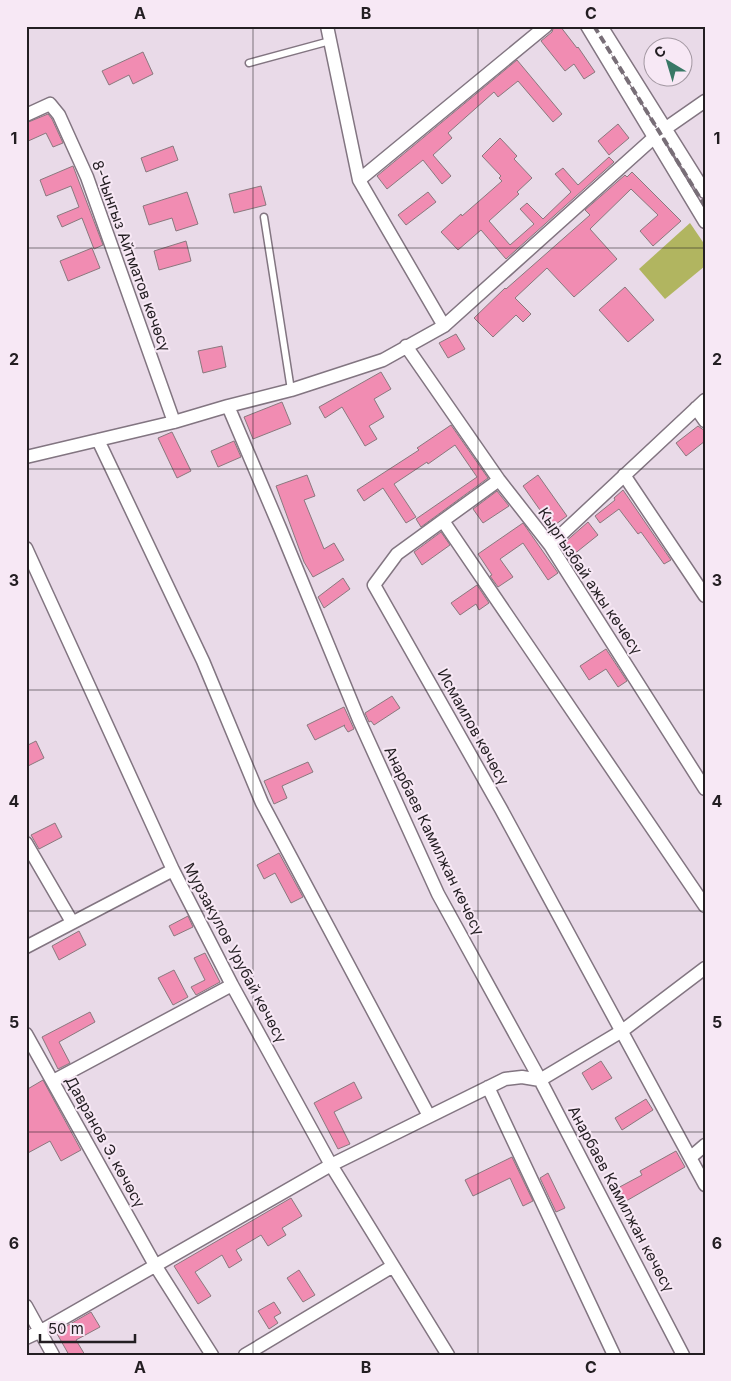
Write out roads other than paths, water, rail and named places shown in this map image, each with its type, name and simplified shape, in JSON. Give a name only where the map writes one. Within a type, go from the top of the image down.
[{"type":"street","points":[[327,26],[359,180],[444,326]]},
{"type":"street","points":[[359,180],[546,26]]},
{"type":"street","points":[[587,26],[705,222]]},
{"type":"street","points":[[601,26],[705,192]]},
{"type":"street","points":[[26,457],[174,422],[291,390],[383,360],[444,326],[655,137],[705,101]]},
{"type":"street","name":"8-Чынгыз Айтматов көчөсү","points":[[26,115],[50,104],[59,115],[87,177],[174,422]]},
{"type":"street","name":"Кыргызбай ажы көчөсү","points":[[406,346],[499,480],[550,545],[705,789]]},
{"type":"street","points":[[550,545],[700,404],[705,421]]},
{"type":"street","name":"Анарбаев Камилжан көчөсү","points":[[228,406],[359,720],[438,894],[540,1080],[683,1355]]},
{"type":"street","points":[[98,440],[203,660],[262,803],[429,1116]]},
{"type":"street","points":[[624,475],[705,596]]},
{"type":"street","name":"Исмаилов көчөсү","points":[[499,480],[397,554],[374,585],[501,809],[622,1031]]},
{"type":"street","points":[[443,521],[705,906]]},
{"type":"street","name":"Мурзакулов Урубай көчөсү","points":[[26,548],[172,870],[232,985],[331,1165],[448,1355]]},
{"type":"street","points":[[26,843],[72,922]]},
{"type":"street","points":[[26,947],[172,870]]},
{"type":"street","points":[[26,1338],[331,1165],[505,1079],[522,1077],[540,1080],[622,1031],[705,968]]},
{"type":"street","points":[[53,1081],[232,985]]},
{"type":"street","points":[[622,1031],[705,1185]]},
{"type":"street","name":"Давранов Э. көчөсү","points":[[26,1034],[155,1265],[212,1355]]},
{"type":"street","points":[[488,1087],[614,1355]]},
{"type":"street","points":[[691,1157],[705,1145]]},
{"type":"street","points":[[245,1355],[393,1266]]},
{"type":"street","points":[[26,1306],[53,1355]]},
{"type":"lane","points":[[249,63],[330,41]]},
{"type":"lane","points":[[264,217],[291,390]]},
{"type":"railway","points":[[594,26],[705,206]]}]
